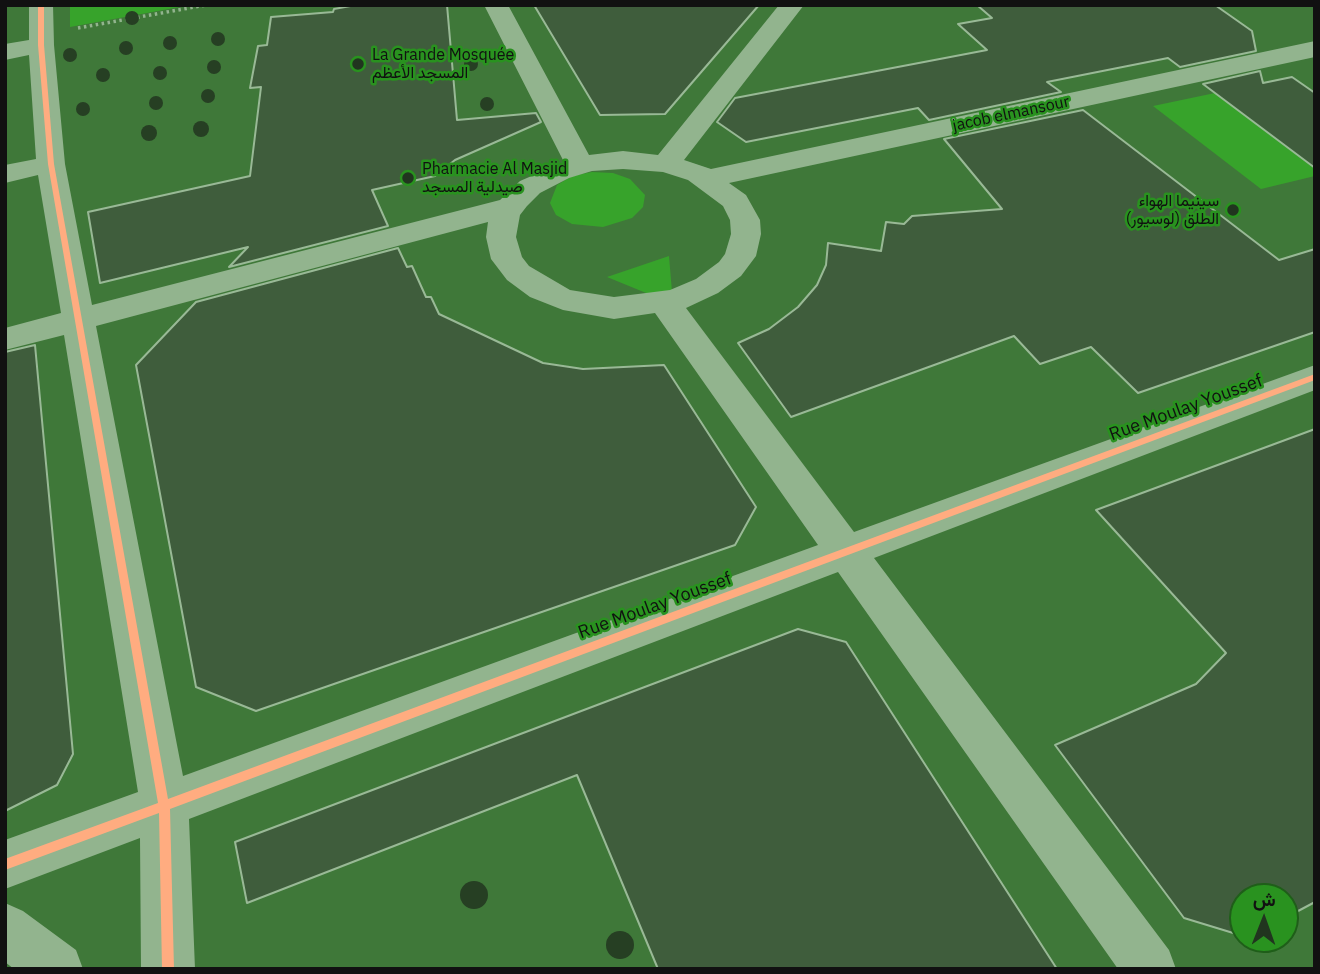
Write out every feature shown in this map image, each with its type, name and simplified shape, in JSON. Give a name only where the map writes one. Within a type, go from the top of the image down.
[{"type":"street","points":[[41,5],[23,48],[51,164],[164,805],[168,969]]},
{"type":"street","points":[[496,5],[580,165]]},
{"type":"street","points":[[666,164],[792,5]]},
{"type":"street","name":"jacob elmansour","points":[[707,179],[1315,49]]},
{"type":"street","points":[[623,160],[666,164],[707,179],[739,207],[745,220],[746,242],[736,262],[716,281],[665,303],[627,307],[587,305],[552,295],[533,285],[518,273],[503,252],[501,230],[510,207],[530,187],[548,176],[580,165],[623,160]]},
{"type":"street","points":[[5,174],[51,164]]},
{"type":"street","points":[[5,339],[510,207]]},
{"type":"street","points":[[665,303],[1150,969]]},
{"type":"street","name":"Rue Moulay Youssef","points":[[5,865],[1315,377]]},
{"type":"street","points":[[5,929],[57,969]]},
{"type":"path","points":[[77,29],[206,5]]},
{"type":"green space","points":[[70,5],[191,5],[70,27]]},
{"type":"green space","points":[[1215,93],[1315,168],[1315,176],[1261,189],[1153,106]]},
{"type":"green space","points":[[592,172],[613,173],[630,179],[645,195],[643,207],[632,218],[603,227],[572,224],[556,215],[550,203],[557,185],[572,176]]},
{"type":"green space","points":[[669,256],[673,304],[607,277]]},
{"type":"building","points":[[356,5],[447,5],[457,120],[536,113],[541,122],[455,160],[435,176],[372,190],[388,226],[229,267],[248,247],[100,283],[88,212],[250,176],[261,87],[250,88],[258,46],[267,45],[271,17],[333,12],[334,9]]},
{"type":"building","points":[[534,5],[759,5],[665,114],[600,115]]},
{"type":"building","points":[[977,5],[1215,5],[1252,31],[1256,51],[1180,67],[1168,58],[1047,82],[1061,92],[929,120],[918,108],[746,142],[717,122],[735,98],[987,50],[958,24],[992,18]]},
{"type":"building","points":[[1260,71],[1263,83],[1292,77],[1315,93],[1315,168],[1203,84]]},
{"type":"building","points":[[1083,110],[1279,260],[1315,249],[1315,332],[1138,393],[1091,347],[1040,364],[1014,336],[791,417],[738,343],[769,329],[798,307],[817,285],[826,265],[828,243],[881,251],[886,222],[904,224],[912,216],[1002,209],[944,139]]},
{"type":"building","points":[[398,248],[407,267],[412,266],[426,297],[431,297],[439,314],[543,363],[583,369],[664,365],[756,507],[735,545],[256,711],[196,687],[136,365],[196,302]]},
{"type":"building","points":[[35,345],[73,754],[57,785],[5,811],[5,352]]},
{"type":"building","points":[[1315,429],[1315,902],[1299,911],[1299,883],[1229,883],[1229,932],[1184,918],[1055,745],[1196,684],[1226,653],[1096,510]]},
{"type":"building","points":[[798,629],[846,642],[1057,969],[658,969],[577,775],[247,903],[235,842]]},
{"type":"cycle path","points":[[41,5],[41,45],[51,164],[164,805],[168,969]]},
{"type":"cycle path","points":[[5,865],[1315,377]]},
{"type":"place","name":"La Grande Mosquée المسجد الأعظم","points":[[358,64]]},
{"type":"place","name":"Pharmacie Al Masjid صيدلية المسجد","points":[[408,178]]},
{"type":"place","name":"سينيما الهواء الطلق (لوسيور)","points":[[1233,210]]}]
